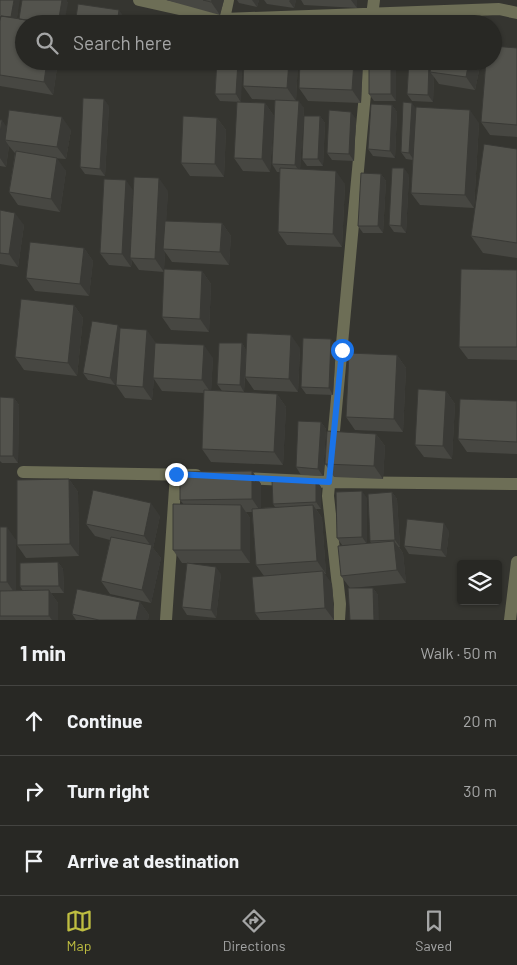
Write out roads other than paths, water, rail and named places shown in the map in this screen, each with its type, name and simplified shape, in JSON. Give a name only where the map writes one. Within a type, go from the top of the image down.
[{"type":"street","points":[[139,0],[206,15]]},
{"type":"street","points":[[225,15],[228,0]]},
{"type":"street","points":[[372,15],[374,0]]},
{"type":"street","points":[[428,15],[499,10],[517,13]]},
{"type":"street","points":[[339,620],[340,604],[328,496],[367,70]]},
{"type":"street","points":[[24,472],[205,476]]},
{"type":"street","points":[[166,620],[176,474]]},
{"type":"street","points":[[224,477],[329,482],[517,484]]},
{"type":"street","points":[[510,620],[517,562]]}]
